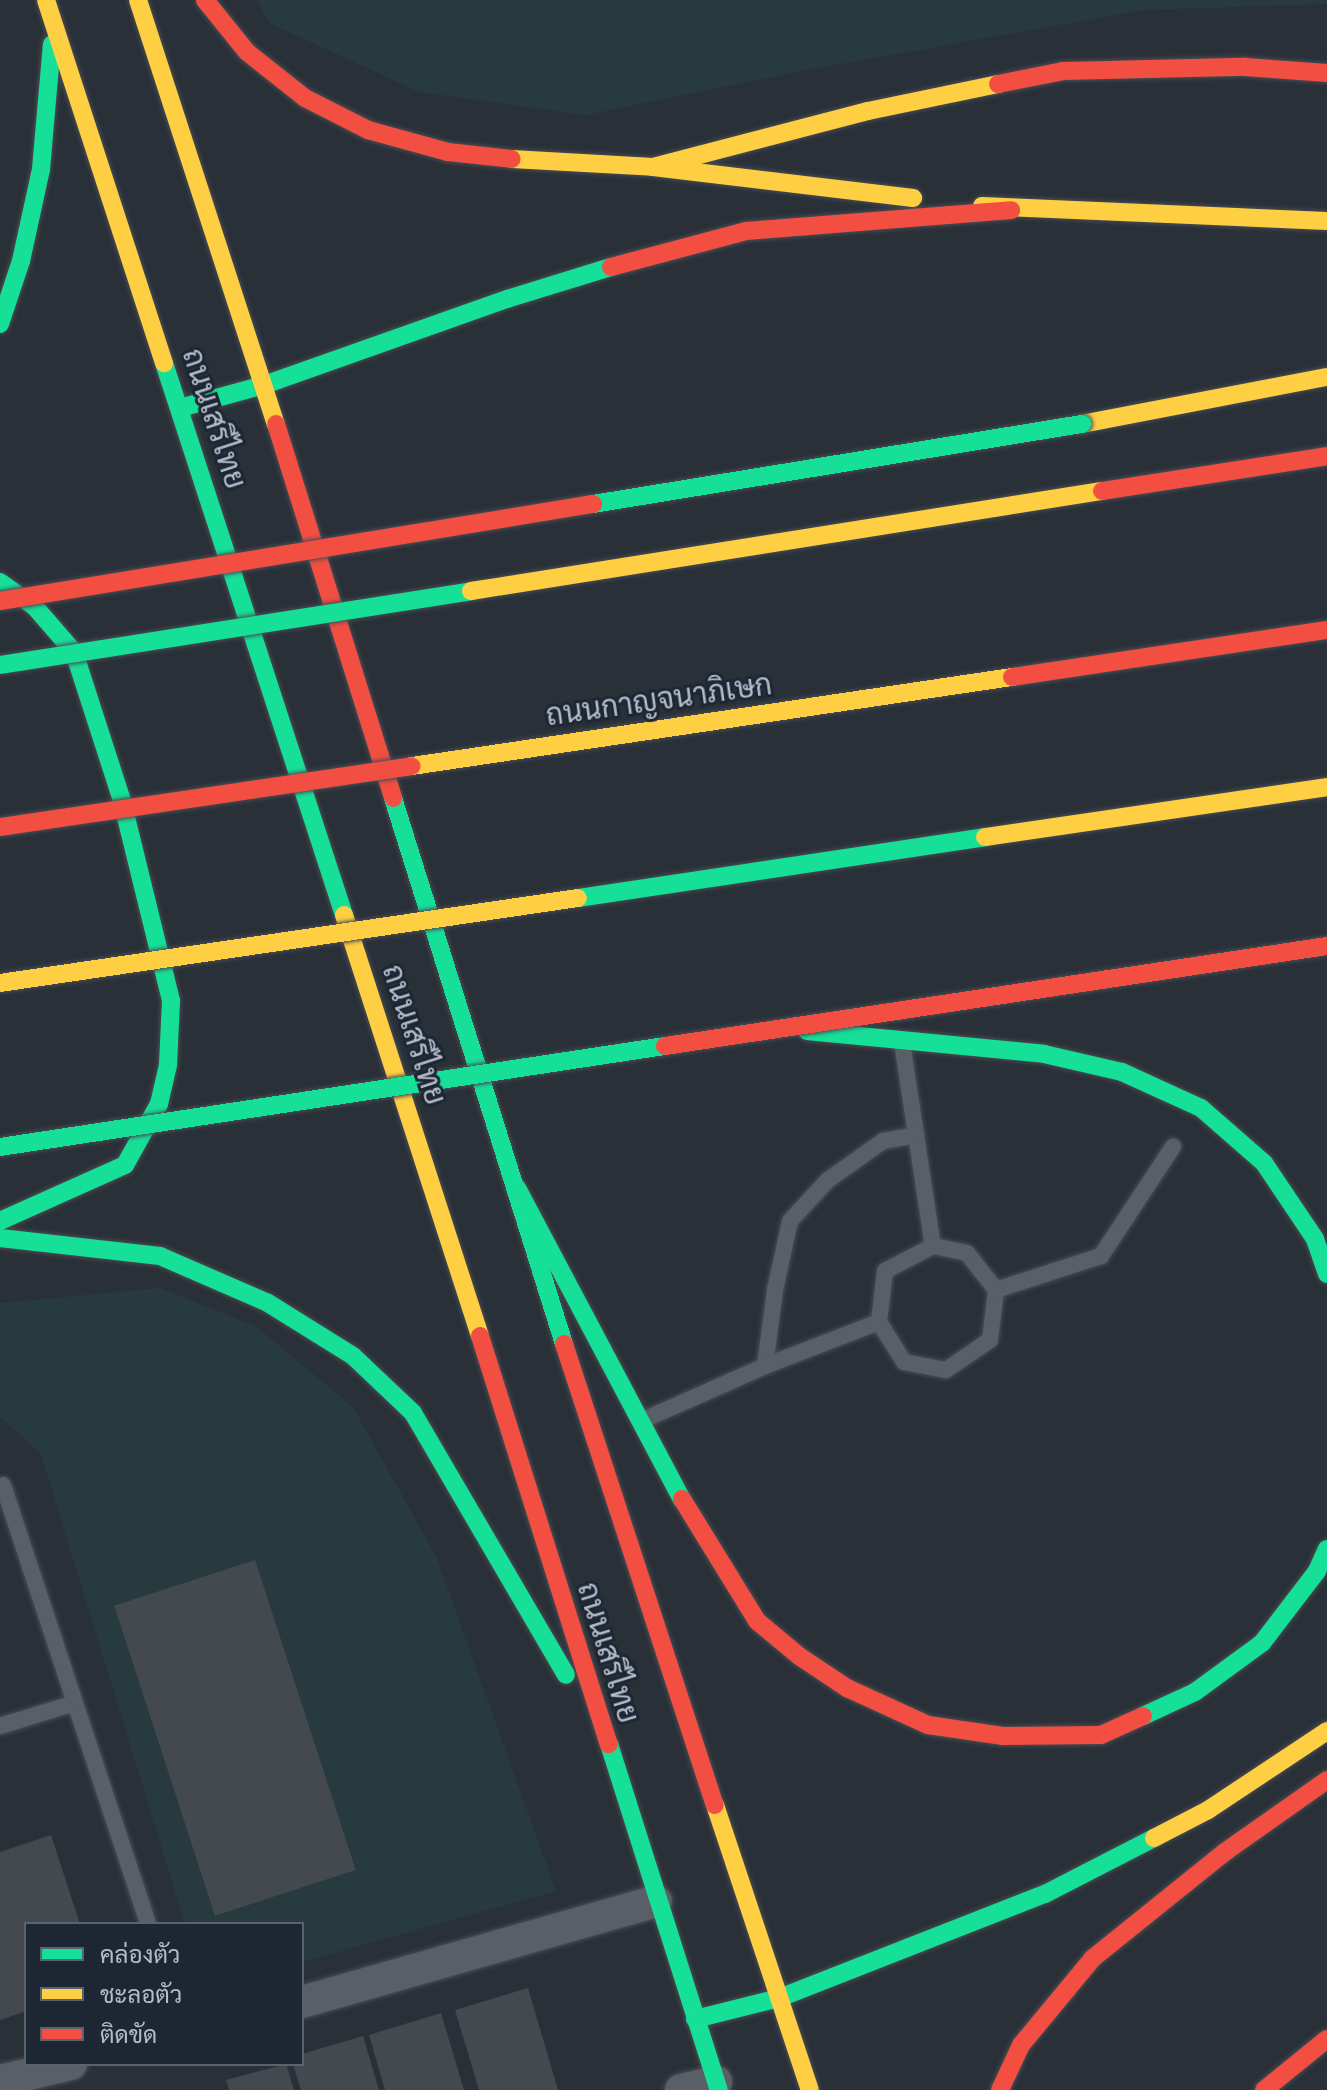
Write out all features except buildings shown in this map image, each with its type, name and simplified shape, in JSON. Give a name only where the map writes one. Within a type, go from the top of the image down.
[{"type":"main road","name":"ถนนเสรีไทย","points":[[46,0],[406,1104],[717,2086]]},
{"type":"main road","name":"ถนนเสรีไทย","points":[[138,0],[264,385],[595,1443],[810,2090]]},
{"type":"main road","points":[[205,0],[247,52],[305,98],[368,130],[448,152],[653,167],[1011,210],[1327,221]]},
{"type":"main road","points":[[0,324],[21,261],[41,169],[54,26]]},
{"type":"main road","points":[[653,167],[868,111],[1063,71],[1245,67],[1327,73]]},
{"type":"main road","points":[[180,408],[264,385],[507,299],[659,252],[746,231],[1011,210]]},
{"type":"main road","points":[[0,601],[1082,424],[1327,377]]},
{"type":"main road","points":[[0,665],[1327,456]]},
{"type":"main road","points":[[0,582],[35,607],[74,652],[122,801],[171,1001],[168,1065],[159,1104],[125,1165],[0,1221]]},
{"type":"main road","name":"ถนนกาญจนาภิเษก","points":[[0,827],[1327,630]]},
{"type":"main road","points":[[0,983],[1327,787]]},
{"type":"main road","points":[[0,1147],[1327,946]]},
{"type":"main road","points":[[776,1028],[1044,1054],[1122,1072],[1201,1108],[1264,1163],[1315,1239],[1327,1274]]},
{"type":"main road","points":[[517,1188],[693,1519],[757,1621],[799,1656],[847,1688],[928,1725],[1003,1736],[1101,1735],[1195,1692],[1262,1643],[1317,1571],[1327,1549]]},
{"type":"main road","points":[[0,1238],[160,1256],[268,1303],[353,1356],[413,1413],[607,1746]]},
{"type":"main road","points":[[695,2019],[779,1998],[1045,1894],[1208,1810],[1327,1731]]},
{"type":"main road","points":[[1225,1852],[1327,1746]]},
{"type":"main road","points":[[1000,2090],[1021,2045],[1093,1958],[1225,1852],[1327,1780]]},
{"type":"main road","points":[[1264,2090],[1327,2039]]},
{"type":"street","points":[[304,2001],[656,1901]]},
{"type":"street","points":[[0,2081],[63,2066]]},
{"type":"street","points":[[681,2090],[717,2086]]},
{"type":"lane","points":[[902,1042],[933,1246]]},
{"type":"lane","points":[[765,1366],[775,1290],[790,1221],[828,1180],[883,1141],[916,1135]]},
{"type":"lane","points":[[996,1290],[1101,1256],[1173,1147]]},
{"type":"lane","points":[[933,1246],[967,1253],[996,1290],[990,1340],[946,1370],[904,1362],[879,1322],[885,1271],[933,1246]]},
{"type":"lane","points":[[640,1422],[765,1366],[879,1322]]},
{"type":"lane","points":[[3,1485],[147,1922]]},
{"type":"lane","points":[[0,1726],[75,1703]]},
{"type":"green space","points":[[257,0],[1327,0],[1327,4],[1145,10],[812,69],[586,115],[419,92],[269,23]]},
{"type":"green space","points":[[160,1288],[257,1327],[353,1407],[436,1556],[556,1891],[304,1961],[304,1922],[184,1922],[41,1454],[0,1417],[0,1303]]},
{"type":"traffic: fast","points":[[0,324],[21,261],[41,169],[52,44]]},
{"type":"traffic: fast","points":[[180,408],[264,385],[507,299],[611,267]]},
{"type":"traffic: fast","points":[[164,363],[344,915]]},
{"type":"traffic: fast","points":[[593,504],[1082,424]]},
{"type":"traffic: fast","points":[[0,582],[35,607],[74,652],[122,801],[171,1001],[168,1065],[159,1104],[125,1165],[0,1221]]},
{"type":"traffic: fast","points":[[0,665],[471,591]]},
{"type":"traffic: fast","points":[[393,798],[564,1344]]},
{"type":"traffic: fast","points":[[578,898],[985,837]]},
{"type":"traffic: fast","points":[[807,1031],[1044,1054],[1122,1072],[1201,1108],[1264,1163],[1315,1239],[1327,1274]]},
{"type":"traffic: fast","points":[[0,1147],[665,1046]]},
{"type":"traffic: fast","points":[[517,1188],[682,1499]]},
{"type":"traffic: fast","points":[[0,1238],[160,1256],[268,1303],[353,1356],[413,1413],[566,1675]]},
{"type":"traffic: fast","points":[[1143,1716],[1195,1692],[1262,1643],[1317,1571],[1327,1549]]},
{"type":"traffic: fast","points":[[609,1744],[719,2090]]},
{"type":"traffic: fast","points":[[695,2019],[779,1998],[1045,1894],[1154,1838]]},
{"type":"traffic: slow","points":[[46,0],[164,363]]},
{"type":"traffic: slow","points":[[138,0],[276,424]]},
{"type":"traffic: slow","points":[[512,159],[653,167],[868,111],[998,84]]},
{"type":"traffic: slow","points":[[653,167],[913,198]]},
{"type":"traffic: slow","points":[[982,206],[1327,221]]},
{"type":"traffic: slow","points":[[1082,424],[1327,377]]},
{"type":"traffic: slow","points":[[471,591],[1102,491]]},
{"type":"traffic: slow","points":[[412,766],[1012,677]]},
{"type":"traffic: slow","points":[[985,837],[1327,787]]},
{"type":"traffic: slow","points":[[0,983],[578,898]]},
{"type":"traffic: slow","points":[[344,915],[480,1336]]},
{"type":"traffic: slow","points":[[1154,1838],[1208,1810],[1327,1731]]},
{"type":"traffic: slow","points":[[715,1805],[810,2090]]},
{"type":"traffic: jam","points":[[205,0],[247,52],[305,98],[368,130],[448,152],[512,159]]},
{"type":"traffic: jam","points":[[998,84],[1063,71],[1245,67],[1327,73]]},
{"type":"traffic: jam","points":[[611,267],[746,231],[1011,210]]},
{"type":"traffic: jam","points":[[276,424],[393,798]]},
{"type":"traffic: jam","points":[[1102,491],[1327,456]]},
{"type":"traffic: jam","points":[[0,601],[593,504]]},
{"type":"traffic: jam","points":[[1012,677],[1327,630]]},
{"type":"traffic: jam","points":[[0,827],[412,766]]},
{"type":"traffic: jam","points":[[665,1046],[1327,946]]},
{"type":"traffic: jam","points":[[480,1336],[609,1744]]},
{"type":"traffic: jam","points":[[564,1344],[715,1805]]},
{"type":"traffic: jam","points":[[682,1499],[757,1621],[799,1656],[847,1688],[928,1725],[1003,1736],[1101,1735],[1143,1716]]},
{"type":"traffic: jam","points":[[1000,2090],[1021,2045],[1093,1958],[1225,1852],[1327,1780]]},
{"type":"traffic: jam","points":[[1264,2090],[1327,2039]]}]
